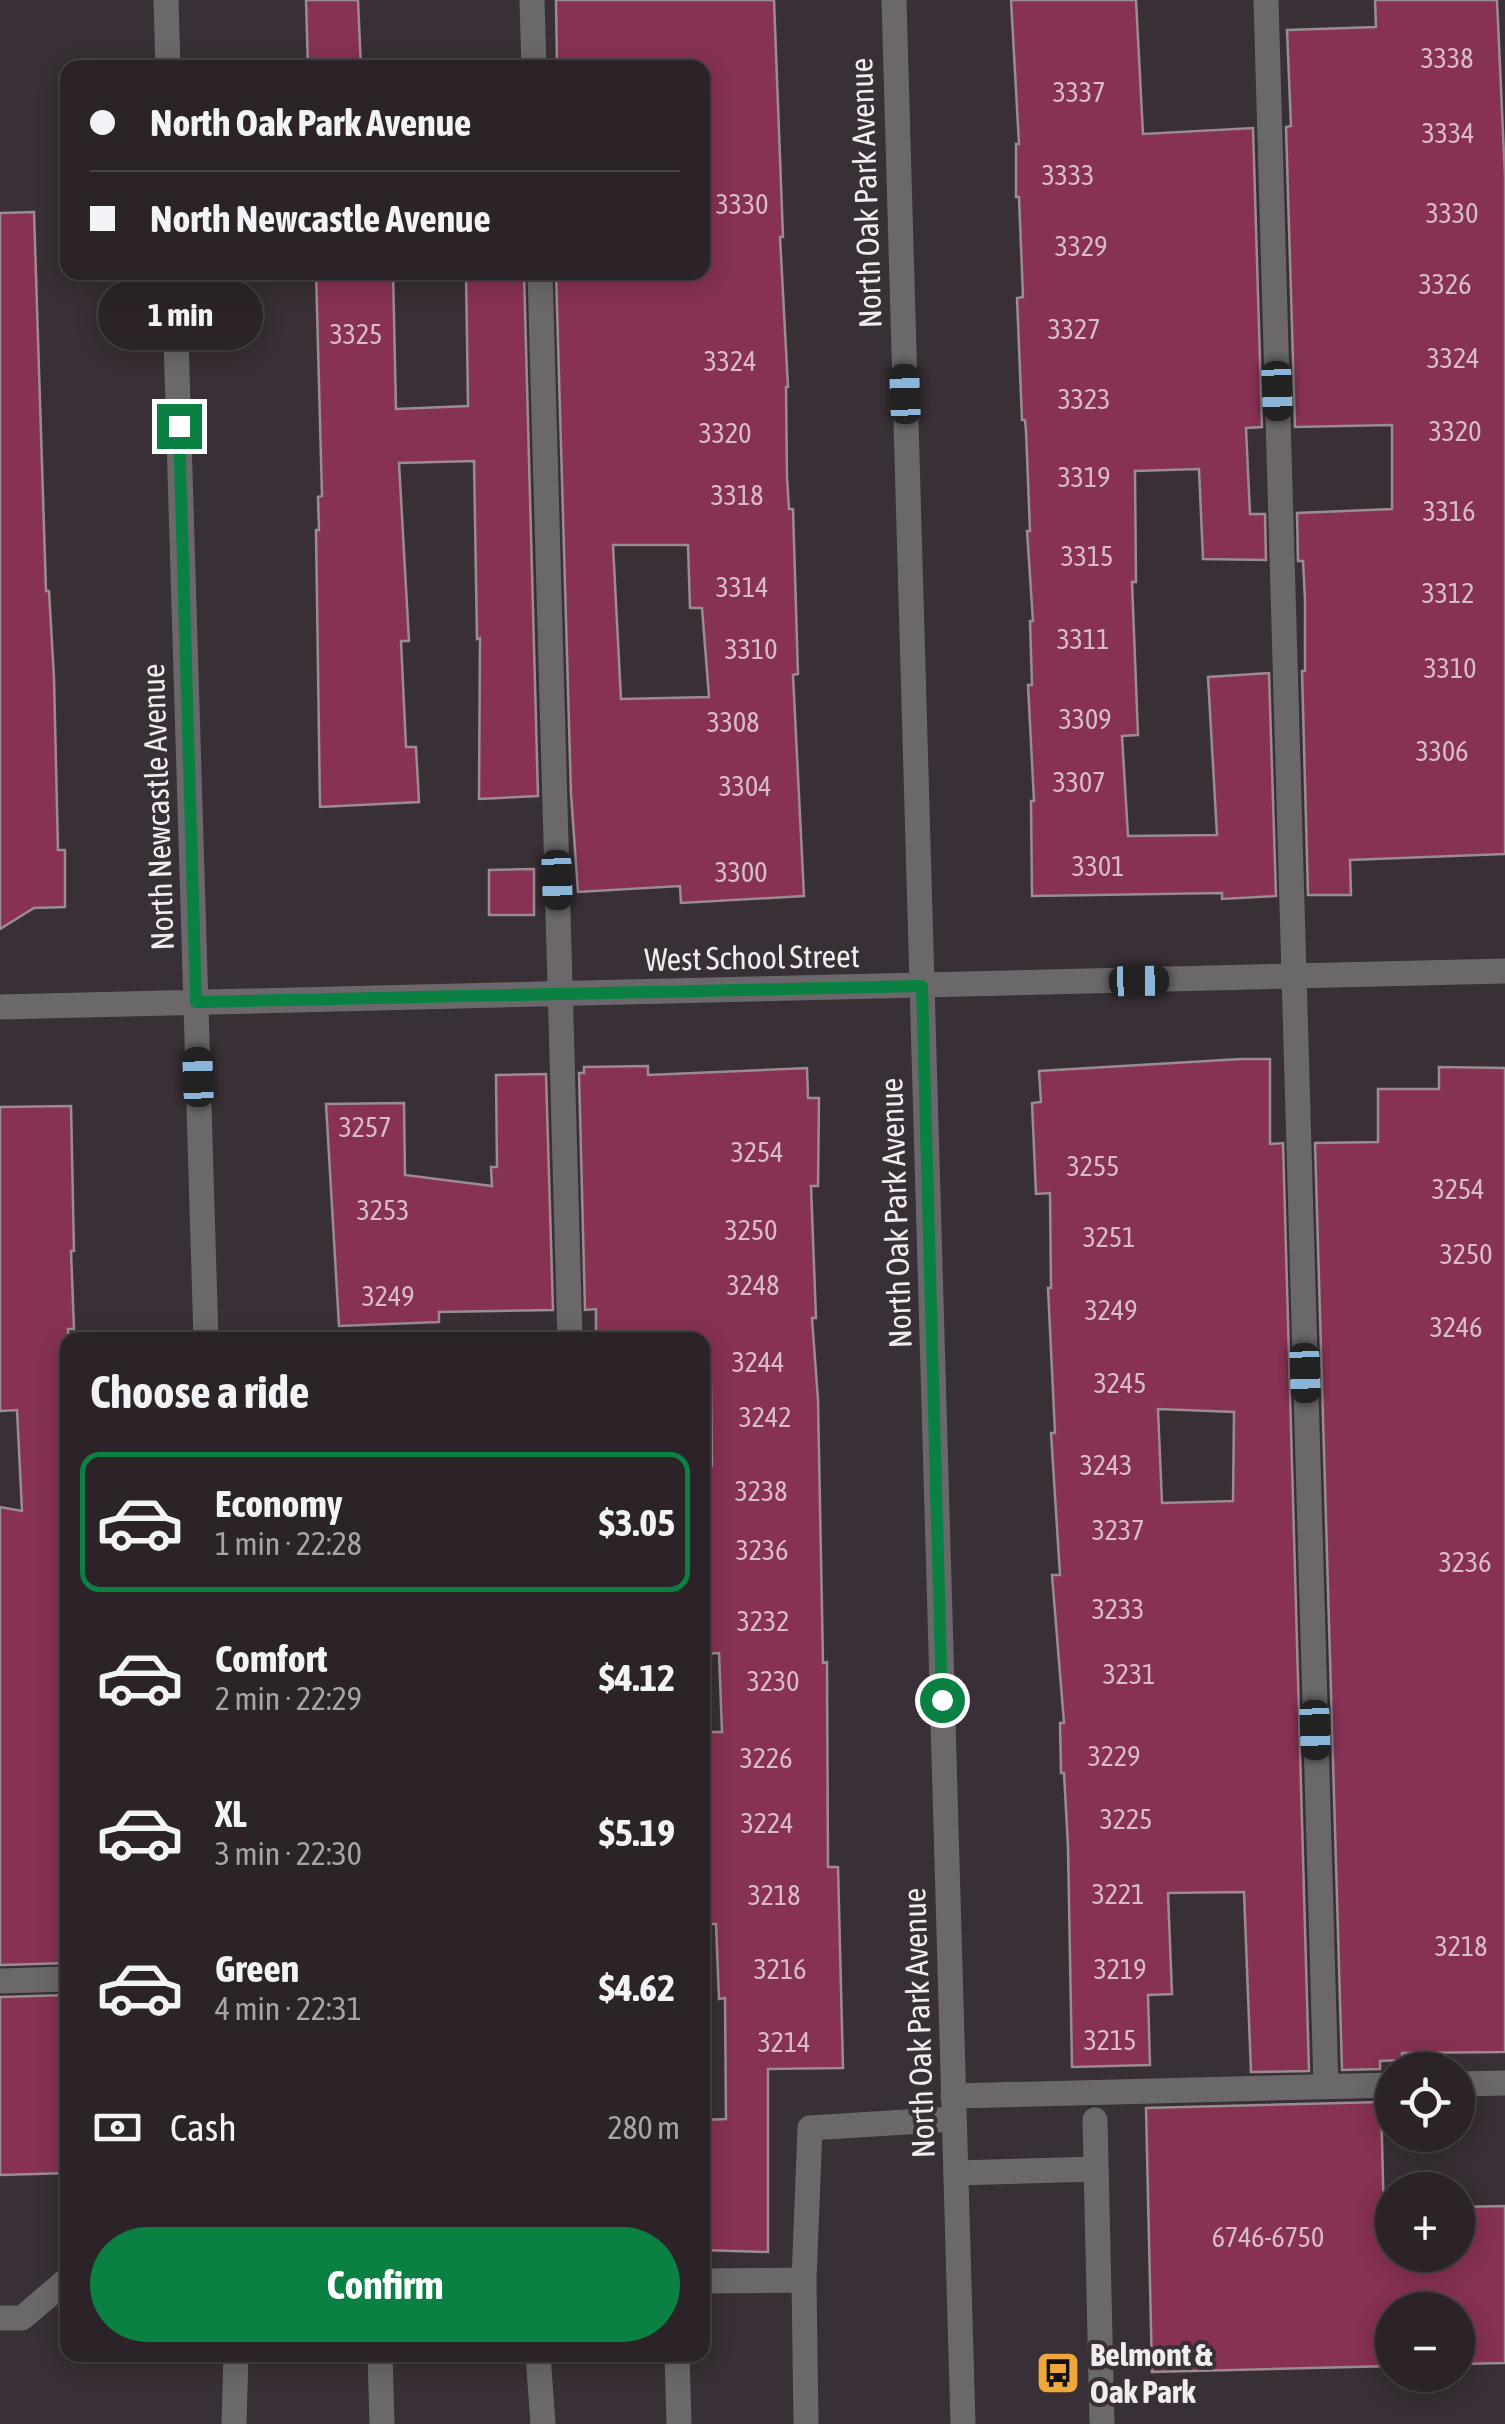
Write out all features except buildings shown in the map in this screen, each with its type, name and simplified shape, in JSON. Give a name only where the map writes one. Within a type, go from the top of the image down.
[{"type":"street","points":[[166,0],[168,60]]},
{"type":"street","points":[[532,0],[534,60]]},
{"type":"street","name":"North Oak Park Avenue","points":[[894,0],[963,2424]]},
{"type":"street","points":[[1266,0],[1326,2087]]},
{"type":"street","name":"North Newcastle Avenue","points":[[174,280],[206,1332]]},
{"type":"street","points":[[540,280],[570,1332]]},
{"type":"street","name":"West School Street","points":[[0,1007],[1505,972]]},
{"type":"street","points":[[0,1981],[60,1979]]},
{"type":"street","points":[[1475,2084],[1505,2083]]},
{"type":"street","points":[[806,2424],[804,2280],[810,2128],[954,2108],[1375,2086]]},
{"type":"street","points":[[1095,2120],[1102,2424]]},
{"type":"street","points":[[956,2173],[1096,2169]]},
{"type":"street","points":[[710,2280],[804,2280]]},
{"type":"street","points":[[0,2318],[22,2318],[60,2286]]},
{"type":"street","points":[[234,2424],[236,2362]]},
{"type":"street","points":[[380,2362],[382,2424]]},
{"type":"street","points":[[539,2362],[543,2424]]},
{"type":"street","points":[[676,2362],[679,2424]]},
{"type":"place","name":"Belmont & Oak Park","points":[[1058,2373]]},
{"type":"route","points":[[179,426],[196,1002],[922,986],[942,1700]]}]
